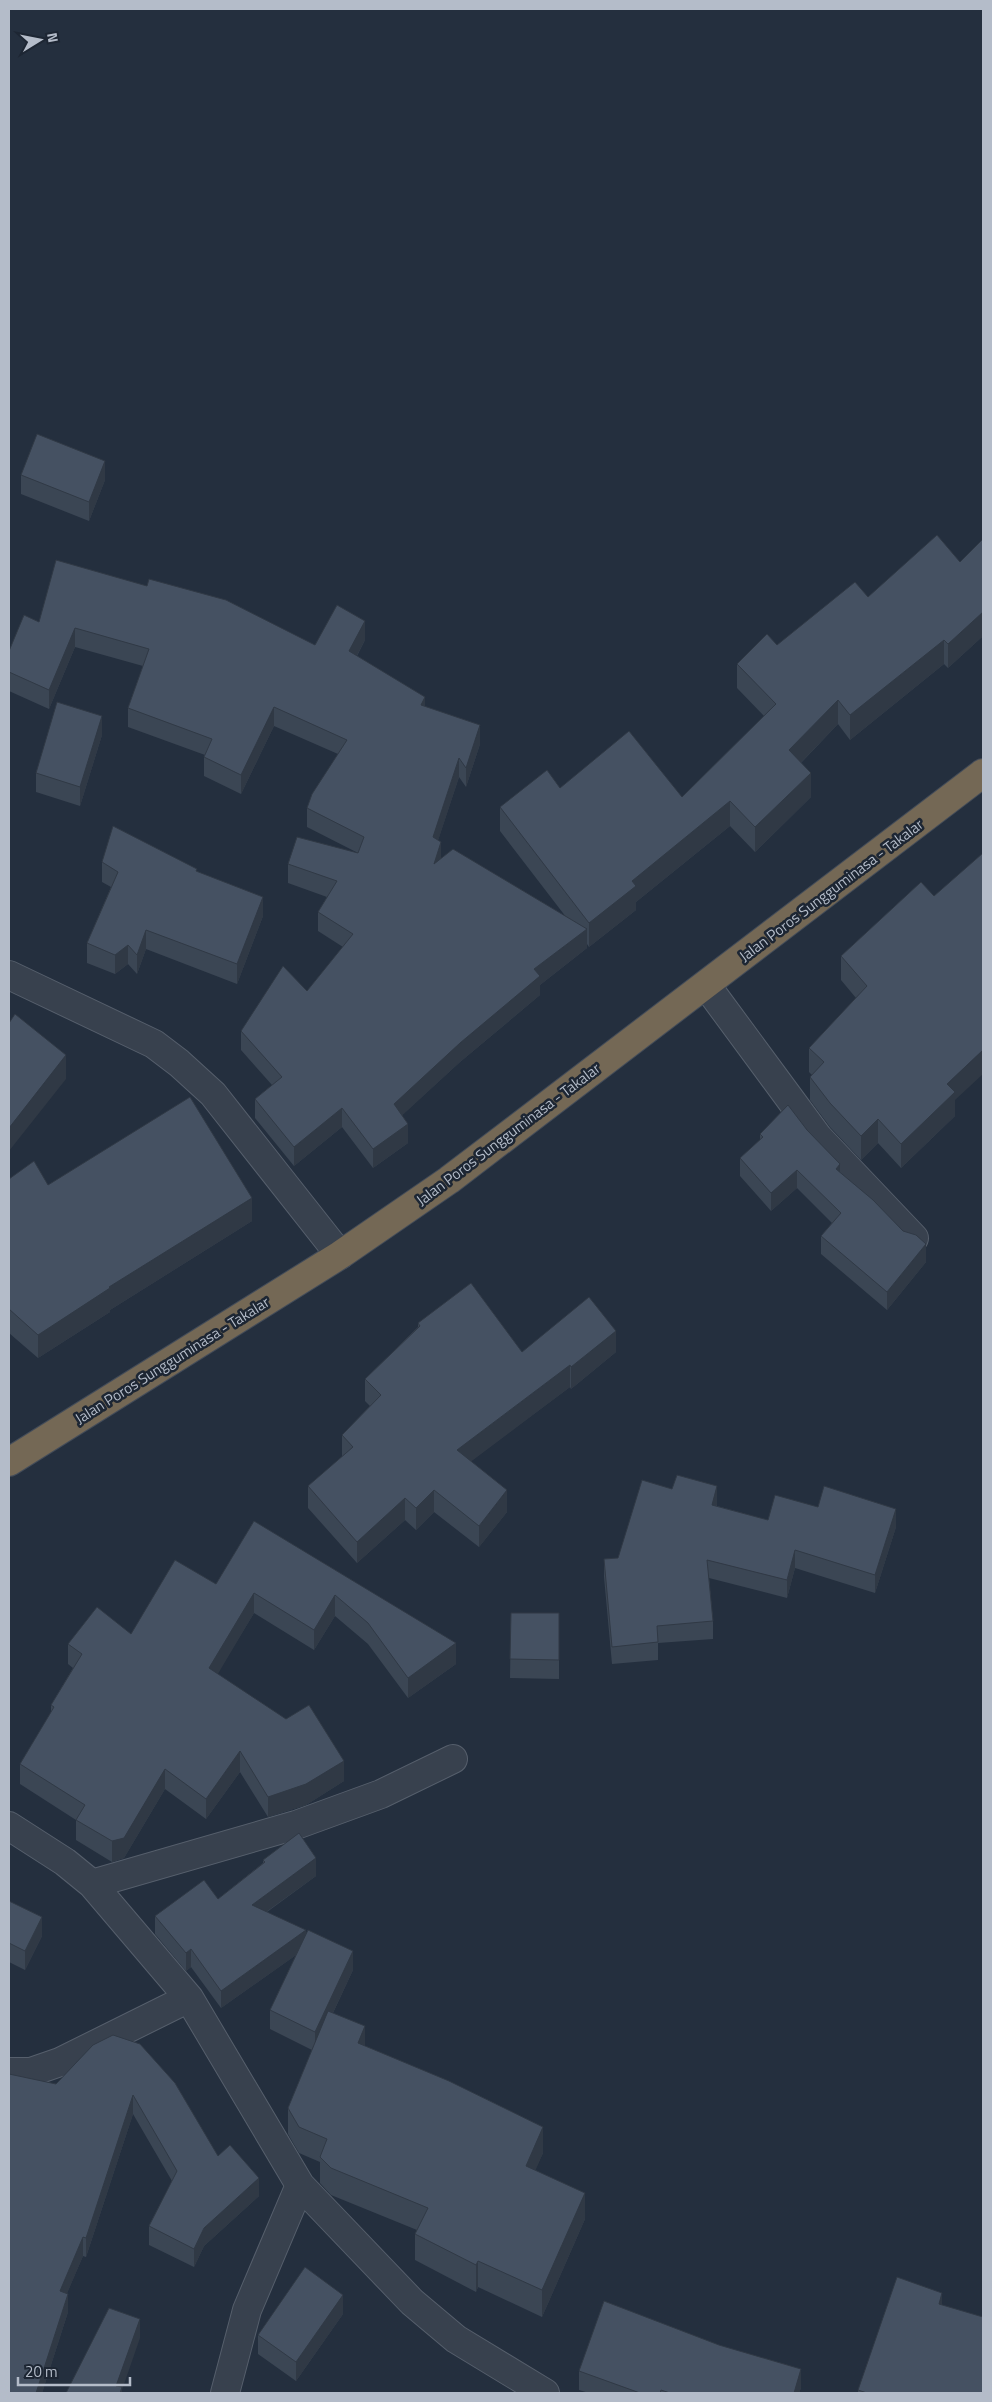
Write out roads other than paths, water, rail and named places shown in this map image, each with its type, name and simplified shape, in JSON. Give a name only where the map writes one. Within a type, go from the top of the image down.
[{"type":"highway","name":"Jalan Poros Sungguminasa - Takalar","points":[[9,1462],[340,1255],[449,1180],[983,773]]},
{"type":"street","points":[[9,975],[154,1044],[179,1063],[213,1094],[340,1255]]},
{"type":"street","points":[[706,985],[818,1137],[914,1238]]},
{"type":"street","points":[[92,1884],[296,1825],[381,1794],[453,1759]]},
{"type":"street","points":[[9,1826],[66,1862],[92,1884],[188,1998],[300,2185],[412,2302],[456,2339],[545,2393]]},
{"type":"street","points":[[9,2072],[31,2072],[60,2062],[188,1998]]},
{"type":"street","points":[[225,2393],[247,2310],[300,2185]]}]
